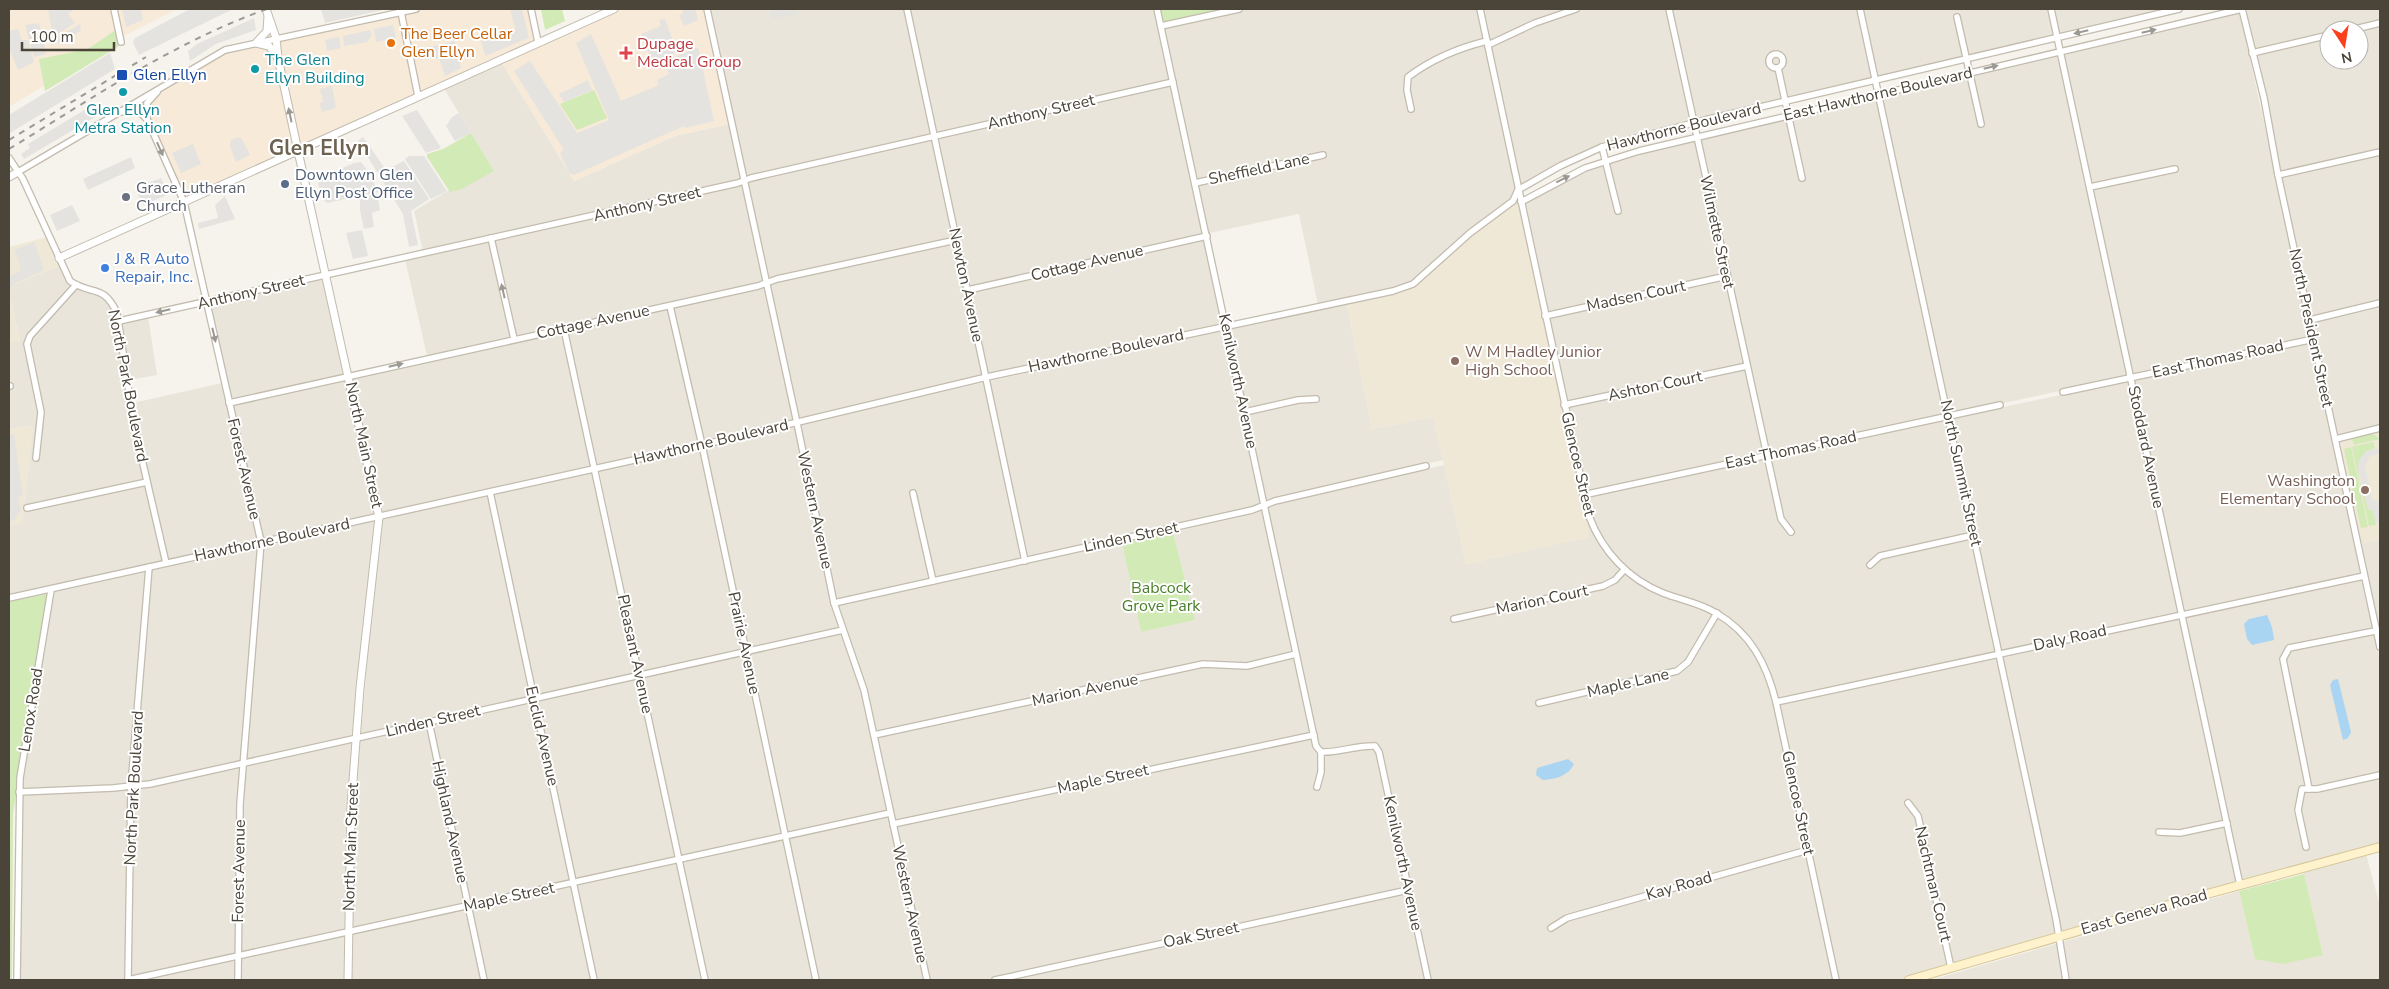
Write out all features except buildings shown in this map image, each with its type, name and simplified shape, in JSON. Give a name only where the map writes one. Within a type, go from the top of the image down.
[{"type":"main road","name":"East Geneva Road","points":[[1909,980],[1920,979],[1952,968],[2240,885],[2380,847]]},
{"type":"street","points":[[114,9],[121,42]]},
{"type":"street","points":[[9,177],[224,50],[416,9]]},
{"type":"street","points":[[531,9],[538,42]]},
{"type":"street","points":[[59,258],[614,9]]},
{"type":"street","name":"Western Avenue","points":[[707,9],[797,422],[834,603],[864,690],[927,980]]},
{"type":"street","name":"Newton Avenue","points":[[907,9],[1025,561]]},
{"type":"street","name":"Kenilworth Avenue","points":[[1157,9],[1316,746],[1321,752],[1331,753],[1364,746],[1374,746],[1379,752],[1428,980]]},
{"type":"street","points":[[1161,26],[1239,9]]},
{"type":"street","name":"Glencoe Street","points":[[1480,9],[1583,495],[1597,535],[1624,570],[1654,589],[1690,601],[1717,613],[1737,628],[1756,650],[1770,677],[1836,980]]},
{"type":"street","points":[[1411,110],[1406,90],[1408,76],[1454,50],[1487,41],[1488,45],[1535,23],[1576,9]]},
{"type":"street","name":"Wilmette Street","points":[[1669,9],[1780,519],[1791,532]]},
{"type":"street","name":"North Summit Street","points":[[1860,9],[2000,654],[2060,937],[2066,980]]},
{"type":"street","name":"Stoddard Avenue","points":[[2051,9],[2240,885]]},
{"type":"street","name":"Hawthorne Boulevard","points":[[9,598],[702,446],[987,377],[1393,291],[1413,284],[1470,233],[1513,201],[1518,190],[1560,166],[1602,147],[1785,101],[2179,9]]},
{"type":"street","name":"East Hawthorne Boulevard","points":[[1521,202],[1560,180],[1606,161],[1696,136],[2242,9]]},
{"type":"street","name":"North President Street","points":[[2242,9],[2264,98],[2278,175],[2364,576],[2378,630],[2380,647]]},
{"type":"street","points":[[256,43],[267,31],[267,12]]},
{"type":"street","name":"North Main Street","points":[[267,12],[276,38],[278,58],[379,517],[356,738],[350,821],[348,980]]},
{"type":"street","points":[[401,12],[418,96]]},
{"type":"street","points":[[1957,17],[1981,124]]},
{"type":"street","points":[[2252,53],[2319,37]]},
{"type":"street","points":[[256,43],[269,46],[278,58]]},
{"type":"street","points":[[1778,68],[1802,178]]},
{"type":"street","name":"Anthony Street","points":[[119,321],[1173,82]]},
{"type":"street","points":[[147,119],[147,102],[164,86]]},
{"type":"street","points":[[121,112],[136,109],[147,119]]},
{"type":"street","name":"Forest Avenue","points":[[147,119],[184,202],[261,542],[240,804],[238,980]]},
{"type":"street","points":[[1602,147],[1618,211]]},
{"type":"street","points":[[2278,175],[2380,152]]},
{"type":"street","name":"Sheffield Lane","points":[[1196,183],[1324,155]]},
{"type":"street","points":[[9,158],[18,172],[70,281],[76,285],[30,336],[28,344],[41,412],[36,458]]},
{"type":"street","points":[[2090,187],[2175,169]]},
{"type":"street","name":"Cottage Avenue","points":[[968,290],[1207,236]]},
{"type":"street","points":[[491,238],[514,339]]},
{"type":"street","name":"Cottage Avenue","points":[[229,403],[670,306],[758,286],[766,282],[956,240]]},
{"type":"street","name":"Madsen Court","points":[[1545,316],[1727,276]]},
{"type":"street","name":"North Park Boulevard","points":[[76,285],[102,292],[108,297],[119,321],[134,425],[166,563]]},
{"type":"street","points":[[2310,320],[2380,303]]},
{"type":"street","name":"Prairie Avenue","points":[[670,306],[702,446],[816,980]]},
{"type":"street","name":"Pleasant Avenue","points":[[564,328],[705,980]]},
{"type":"street","name":"East Thomas Road","points":[[2063,392],[2314,339]]},
{"type":"street","name":"Ashton Court","points":[[1564,405],[1746,366]]},
{"type":"street","points":[[1245,412],[1298,400],[1316,399]]},
{"type":"street","name":"East Thomas Road","points":[[1583,495],[2000,406]]},
{"type":"street","points":[[2336,439],[2380,428]]},
{"type":"street","name":"Linden Street","points":[[834,603],[1252,510],[1264,504],[1426,466]]},
{"type":"street","points":[[27,508],[147,482]]},
{"type":"street","name":"Euclid Avenue","points":[[490,492],[594,980]]},
{"type":"street","points":[[913,493],[932,581]]},
{"type":"street","points":[[1870,565],[1880,556],[1974,535]]},
{"type":"street","name":"North Park Boulevard","points":[[128,980],[131,786],[149,566]]},
{"type":"street","name":"Marion Court","points":[[1454,619],[1603,586],[1624,570]]},
{"type":"street","name":"Daly Road","points":[[1776,702],[2364,576]]},
{"type":"street","name":"Lenox Road","points":[[17,980],[19,792],[51,590]]},
{"type":"street","name":"Maple Lane","points":[[1539,703],[1677,671],[1688,662],[1717,613]]},
{"type":"street","name":"Linden Street","points":[[19,792],[150,784],[843,630]]},
{"type":"street","points":[[2309,789],[2282,659],[2289,648],[2378,630]]},
{"type":"street","name":"Marion Avenue","points":[[874,735],[1203,664],[1247,666],[1296,654]]},
{"type":"street","name":"Highland Avenue","points":[[429,722],[484,980]]},
{"type":"street","name":"Maple Street","points":[[893,824],[1314,734]]},
{"type":"street","points":[[1317,787],[1321,772],[1321,752]]},
{"type":"street","points":[[2306,848],[2298,810],[2302,789],[2380,775]]},
{"type":"street","name":"Nachtman Court","points":[[1908,803],[1918,816],[1952,968]]},
{"type":"street","name":"Maple Street","points":[[128,980],[890,813]]},
{"type":"street","points":[[2158,832],[2180,833],[2226,823]]},
{"type":"street","name":"Kay Road","points":[[1551,928],[1567,918],[1808,850]]},
{"type":"street","name":"Oak Street","points":[[995,980],[1408,890]]},
{"type":"shaded area","points":[[9,9],[112,9],[117,29],[88,49],[40,59],[45,85],[9,107]]},
{"type":"shaded area","points":[[48,9],[75,9],[68,14],[75,23],[53,37]]},
{"type":"shaded area","points":[[116,9],[177,9],[122,37]]},
{"type":"shaded area","points":[[122,9],[141,9],[143,20],[126,27]]},
{"type":"shaded area","points":[[190,9],[233,9],[139,55],[133,43],[135,38]]},
{"type":"shaded area","points":[[321,9],[387,9],[325,23]]},
{"type":"shaded area","points":[[426,9],[529,9],[535,41],[420,94],[403,14]]},
{"type":"shaded area","points":[[510,9],[522,9],[529,38],[485,56],[480,36],[516,31]]},
{"type":"shaded area","points":[[619,9],[705,9],[730,124],[675,136],[574,181],[501,62]]},
{"type":"shaded area","points":[[682,9],[695,9],[698,20],[684,26],[679,15],[683,13]]},
{"type":"shaded area","points":[[708,9],[905,9],[932,134],[745,178]]},
{"type":"shaded area","points":[[770,9],[796,9],[798,14],[772,19]]},
{"type":"shaded area","points":[[909,9],[1154,9],[1170,80],[936,134]]},
{"type":"shaded area","points":[[1249,9],[1478,9],[1515,189],[1510,200],[1462,235],[1414,281],[1398,288],[1318,305],[1299,214],[1209,233],[1164,28]]},
{"type":"shaded area","points":[[1483,9],[2166,9],[1690,121],[1602,144],[1520,186]]},
{"type":"shaded area","points":[[2246,9],[2380,9],[2380,302],[2311,318]]},
{"type":"shaded area","points":[[2240,13],[2311,337],[1585,493],[1524,204],[1556,184],[1596,167],[1646,151]]},
{"type":"shaded area","points":[[400,14],[416,95],[299,148],[275,42]]},
{"type":"shaded area","points":[[254,18],[256,30],[216,44],[190,61],[188,51],[197,44]]},
{"type":"shaded area","points":[[665,19],[677,52],[653,63],[641,34],[661,26],[659,20]]},
{"type":"shaded area","points":[[39,23],[46,54],[34,57],[25,25]]},
{"type":"shaded area","points":[[80,24],[81,31],[58,43],[57,37]]},
{"type":"shaded area","points":[[393,25],[396,38],[376,42],[374,29]]},
{"type":"shaded area","points":[[18,29],[22,40],[28,40],[34,62],[18,70],[9,48],[9,31]]},
{"type":"shaded area","points":[[370,30],[372,35],[367,42],[344,46],[343,36]]},
{"type":"shaded area","points":[[591,34],[621,101],[659,85],[657,80],[669,74],[664,62],[698,47],[714,121],[685,128],[684,126],[574,175],[569,173],[560,153],[564,150],[514,71],[530,61],[577,133],[609,120],[576,43]]},
{"type":"shaded area","points":[[339,37],[341,48],[327,51],[325,40]]},
{"type":"shaded area","points":[[272,41],[296,149],[185,200],[139,101],[226,52]]},
{"type":"shaded area","points":[[455,41],[461,68],[445,76],[439,58],[420,60],[418,50]]},
{"type":"shaded area","points":[[110,53],[115,69],[10,133],[9,115]]},
{"type":"shaded area","points":[[501,61],[574,181],[675,136],[730,124],[742,179],[423,252],[414,211],[449,190],[494,171],[443,87]]},
{"type":"shaded area","points":[[588,80],[592,90],[564,102],[559,94]]},
{"type":"shaded area","points":[[332,86],[336,108],[322,112],[319,103],[323,102],[320,89]]},
{"type":"shaded area","points":[[1171,86],[1224,324],[598,467],[566,325],[516,336],[495,240]]},
{"type":"shaded area","points":[[96,103],[102,113],[24,159],[21,154],[30,148],[28,144]]},
{"type":"shaded area","points":[[417,110],[441,148],[426,153],[402,116]]},
{"type":"shaded area","points":[[459,113],[471,133],[455,141],[446,126],[452,117]]},
{"type":"shaded area","points":[[238,137],[242,139],[250,155],[236,162],[230,146],[231,140]]},
{"type":"shaded area","points":[[363,137],[386,170],[404,161],[429,199],[411,211],[418,245],[409,247],[403,214],[358,141]]},
{"type":"shaded area","points":[[193,144],[201,164],[181,173],[172,153]]},
{"type":"shaded area","points":[[409,156],[424,156],[447,191],[431,199],[405,159]]},
{"type":"shaded area","points":[[131,157],[135,168],[88,190],[83,179]]},
{"type":"shaded area","points":[[361,162],[370,174],[378,192],[327,203],[323,199],[318,184],[320,180],[332,176],[331,173]]},
{"type":"shaded area","points":[[161,178],[169,194],[143,205],[135,188]]},
{"type":"shaded area","points":[[377,194],[380,210],[372,213],[374,227],[364,229],[360,211],[360,197]]},
{"type":"shaded area","points":[[225,196],[235,219],[199,229],[198,223],[218,218],[215,205]]},
{"type":"shaded area","name":"W M Hadley Junior High School","points":[[1518,201],[1590,537],[1466,564],[1433,417],[1372,429],[1347,305],[1400,293],[1415,286],[1487,222]]},
{"type":"shaded area","points":[[72,205],[80,221],[57,231],[50,215]]},
{"type":"shaded area","points":[[362,230],[368,256],[353,259],[346,233]]},
{"type":"shaded area","points":[[47,237],[60,265],[14,285],[9,294],[9,247]]},
{"type":"shaded area","points":[[489,241],[511,337],[427,356],[405,259]]},
{"type":"shaded area","points":[[34,242],[44,270],[14,284],[9,292],[9,277],[21,270],[15,250]]},
{"type":"shaded area","points":[[60,265],[67,279],[101,294],[111,306],[117,322],[131,426],[163,561],[9,595],[9,526],[22,522],[33,426],[9,429],[9,343],[20,340],[9,294],[14,285]]},
{"type":"shaded area","points":[[323,278],[377,515],[263,540],[210,304]]},
{"type":"shaded area","points":[[9,295],[20,341],[9,343]]},
{"type":"shaded area","points":[[1347,305],[1372,429],[1433,417],[1443,460],[1266,500],[1229,327]]},
{"type":"shaded area","points":[[2380,308],[2380,426],[2338,436],[2313,323]]},
{"type":"shaded area","points":[[148,316],[157,375],[129,380],[121,323]]},
{"type":"shaded area","points":[[1224,328],[1262,502],[1251,508],[831,602],[840,628],[642,673],[599,470]]},
{"type":"shaded area","points":[[562,331],[593,467],[382,514],[351,378]]},
{"type":"shaded area","points":[[2312,342],[2380,662],[2380,843],[2243,880],[2061,935],[1951,418]]},
{"type":"shaded area","points":[[222,383],[258,541],[167,561],[133,403]]},
{"type":"shaded area","points":[[1946,419],[2056,935],[1899,980],[928,980],[869,700],[837,605],[1122,543],[1141,632],[1195,620],[1173,532],[1253,514],[1276,503],[1444,465],[1466,564],[1589,537],[1581,498]]},
{"type":"shaded area","points":[[33,426],[22,522],[9,526],[9,429]]},
{"type":"shaded area","name":"Washington Elementary School","points":[[2380,432],[2380,539],[2360,544],[2340,442]]},
{"type":"shaded area","points":[[14,434],[23,496],[18,497],[21,510],[14,520],[9,521],[9,435]]},
{"type":"shaded area","points":[[2380,448],[2380,453],[2369,457],[2365,466],[2373,501],[2380,500],[2380,522],[2376,523],[2373,511],[2368,509],[2358,467],[2359,460],[2366,451]]},
{"type":"shaded area","points":[[595,471],[703,980],[351,980],[354,813],[375,573],[382,520],[439,505]]},
{"type":"shaded area","points":[[376,520],[347,810],[345,980],[19,980],[17,780],[47,594]]},
{"type":"shaded area","points":[[2380,539],[2380,632],[2359,544]]},
{"type":"shaded area","points":[[841,633],[861,690],[924,980],[708,980],[643,677]]},
{"type":"shaded area","points":[[2366,854],[2380,906],[2380,980],[1931,980],[2239,891],[2255,959],[2323,954],[2303,872]]},
{"type":"green space","points":[[541,9],[562,9],[565,21],[545,30]]},
{"type":"green space","points":[[1159,9],[1232,9],[1162,24]]},
{"type":"green space","points":[[117,29],[119,46],[45,91],[39,59],[88,49]]},
{"type":"green space","points":[[594,90],[607,118],[577,130],[560,104]]},
{"type":"green space","points":[[471,133],[494,171],[462,189],[450,192],[427,157],[427,154],[443,149]]},
{"type":"green space","points":[[2373,434],[2380,439],[2354,445],[2352,439]]},
{"type":"green space","points":[[2373,442],[2375,448],[2366,452],[2361,458],[2359,465],[2360,482],[2368,509],[2373,511],[2376,525],[2369,526],[2352,447]]},
{"type":"green space","points":[[2351,447],[2368,527],[2361,528],[2344,449]]},
{"type":"green space","name":"Babcock Grove Park","points":[[1173,532],[1195,620],[1141,632],[1122,543]]},
{"type":"green space","points":[[47,594],[13,814],[12,980],[9,980],[9,602]]},
{"type":"green space","points":[[2304,874],[2323,955],[2283,964],[2255,959],[2239,891]]},
{"type":"water","points":[[2267,615],[2272,627],[2274,640],[2252,645],[2247,639],[2244,624],[2249,619]]},
{"type":"water","points":[[2338,679],[2351,732],[2348,738],[2343,740],[2330,685],[2333,680]]},
{"type":"water","points":[[1568,759],[1574,764],[1561,776],[1543,780],[1536,775],[1537,768]]},
{"type":"railway","points":[[9,149],[167,54],[233,22],[267,9]]},
{"type":"railway","points":[[9,140],[146,57]]},
{"type":"place","name":"The Beer Cellar Glen Ellyn","points":[[391,43]]},
{"type":"place","name":"Dupage Medical Group","points":[[626,53]]},
{"type":"place","name":"The Glen Ellyn Building","points":[[255,69]]},
{"type":"place","name":"Glen Ellyn","points":[[122,75]]},
{"type":"place","name":"Glen Ellyn Metra Station","points":[[123,92]]},
{"type":"place","name":"Downtown Glen Ellyn Post Office","points":[[285,184]]},
{"type":"place","name":"Grace Lutheran Church","points":[[126,197]]},
{"type":"place","name":"J & R Auto Repair, Inc.","points":[[105,268]]},
{"type":"place","name":"W M Hadley Junior High School","points":[[1455,361]]},
{"type":"place","name":"Washington Elementary School","points":[[2365,490]]},
{"type":"district","name":"Glen Ellyn","points":[[319,148]]}]
